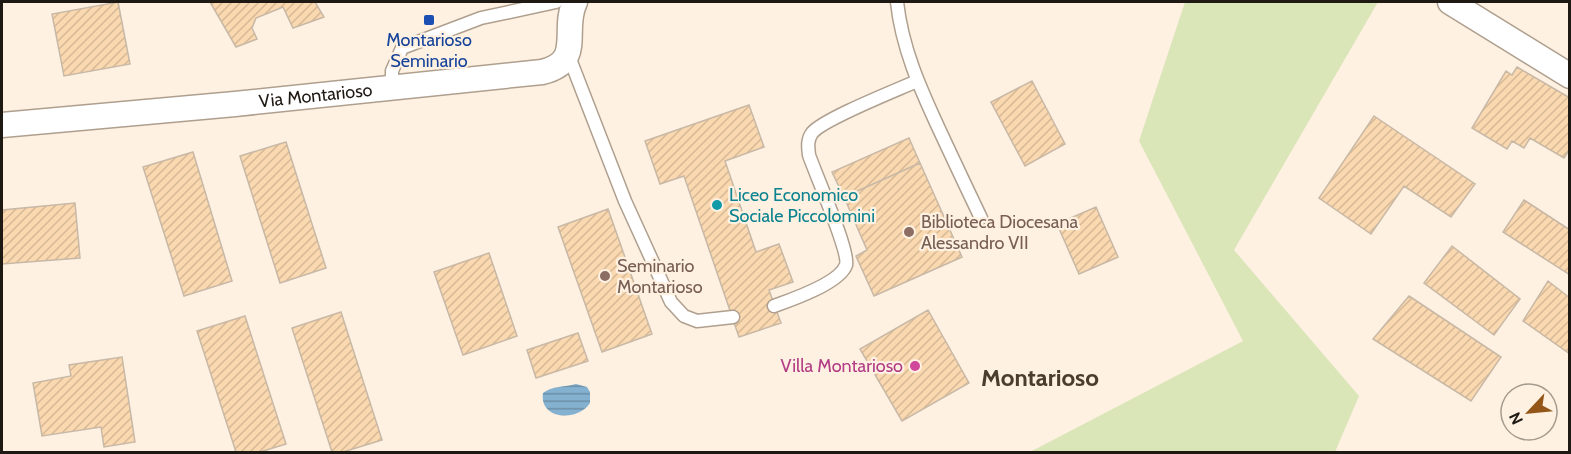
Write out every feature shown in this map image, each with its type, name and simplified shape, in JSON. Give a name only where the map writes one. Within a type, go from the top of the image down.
[{"type":"street","points":[[568,54],[570,15],[575,2]]},
{"type":"street","points":[[1450,2],[1569,76]]},
{"type":"street","name":"Via Montarioso","points":[[2,125],[542,72],[557,67],[568,54]]},
{"type":"lane","points":[[392,88],[392,71],[402,48],[481,18],[556,2]]},
{"type":"lane","points":[[897,2],[899,21],[917,81],[981,218]]},
{"type":"lane","points":[[568,54],[625,201],[671,302],[684,316],[697,321],[733,317]]},
{"type":"lane","points":[[774,306],[825,284],[839,274],[846,265],[846,255],[839,234],[809,155],[807,143],[811,134],[827,122],[917,81]]},
{"type":"green space","points":[[1185,2],[1378,2],[1234,250],[1359,396],[1335,452],[1030,452],[1243,341],[1139,141]]},
{"type":"water","points":[[576,384],[587,387],[590,392],[590,403],[584,409],[569,415],[560,415],[547,409],[543,402],[543,393],[554,388]]},
{"type":"building","points":[[118,2],[130,64],[64,76],[52,14]]},
{"type":"building","points":[[210,2],[315,2],[324,17],[293,28],[283,7],[256,18],[252,28],[257,39],[236,47]]},
{"type":"building","points":[[1517,67],[1570,98],[1570,149],[1564,158],[1530,138],[1524,148],[1512,141],[1507,149],[1472,128],[1506,71],[1512,75]]},
{"type":"building","points":[[1032,81],[1065,144],[1025,166],[991,102]]},
{"type":"building","name":"Liceo Economico Sociale Piccolomini","points":[[749,105],[764,147],[725,161],[756,252],[779,244],[793,282],[769,290],[781,323],[739,337],[684,176],[660,184],[645,141]]},
{"type":"building","points":[[1374,116],[1475,184],[1451,217],[1404,186],[1371,234],[1319,198]]},
{"type":"building","points":[[909,138],[920,163],[844,197],[832,172]]},
{"type":"building","points":[[286,142],[326,268],[280,283],[240,156]]},
{"type":"building","points":[[193,152],[232,281],[184,296],[143,167]]},
{"type":"building","points":[[920,163],[962,257],[874,296],[856,256],[867,250],[844,197]]},
{"type":"building","points":[[1524,200],[1570,230],[1570,275],[1503,232]]},
{"type":"building","points":[[75,203],[80,258],[2,264],[2,210]]},
{"type":"building","points":[[1096,207],[1118,257],[1079,274],[1057,224]]},
{"type":"building","points":[[608,209],[652,334],[602,352],[558,227]]},
{"type":"building","points":[[1452,246],[1520,299],[1494,335],[1424,283]]},
{"type":"building","points":[[489,253],[517,336],[463,355],[434,272]]},
{"type":"building","points":[[1548,281],[1570,298],[1570,354],[1523,321]]},
{"type":"building","points":[[1409,296],[1501,357],[1471,401],[1373,339]]},
{"type":"building","name":"Villa Montarioso","points":[[928,310],[969,383],[902,421],[860,349]]},
{"type":"building","points":[[341,312],[382,440],[343,452],[332,452],[292,328]]},
{"type":"building","points":[[245,316],[286,444],[260,452],[236,452],[197,331]]},
{"type":"building","points":[[578,333],[588,361],[536,378],[527,350]]},
{"type":"building","points":[[122,357],[135,442],[104,447],[101,427],[42,436],[33,383],[71,376],[69,365]]},
{"type":"place","name":"Montarioso Seminario","points":[[429,20]]},
{"type":"place","name":"Liceo Economico Sociale Piccolomini","points":[[717,205]]},
{"type":"place","name":"Biblioteca Diocesana Alessandro VII","points":[[909,232]]},
{"type":"place","name":"Seminario Montarioso","points":[[605,276]]},
{"type":"place","name":"Villa Montarioso","points":[[915,366]]},
{"type":"district","name":"Montarioso","points":[[1040,378]]}]
